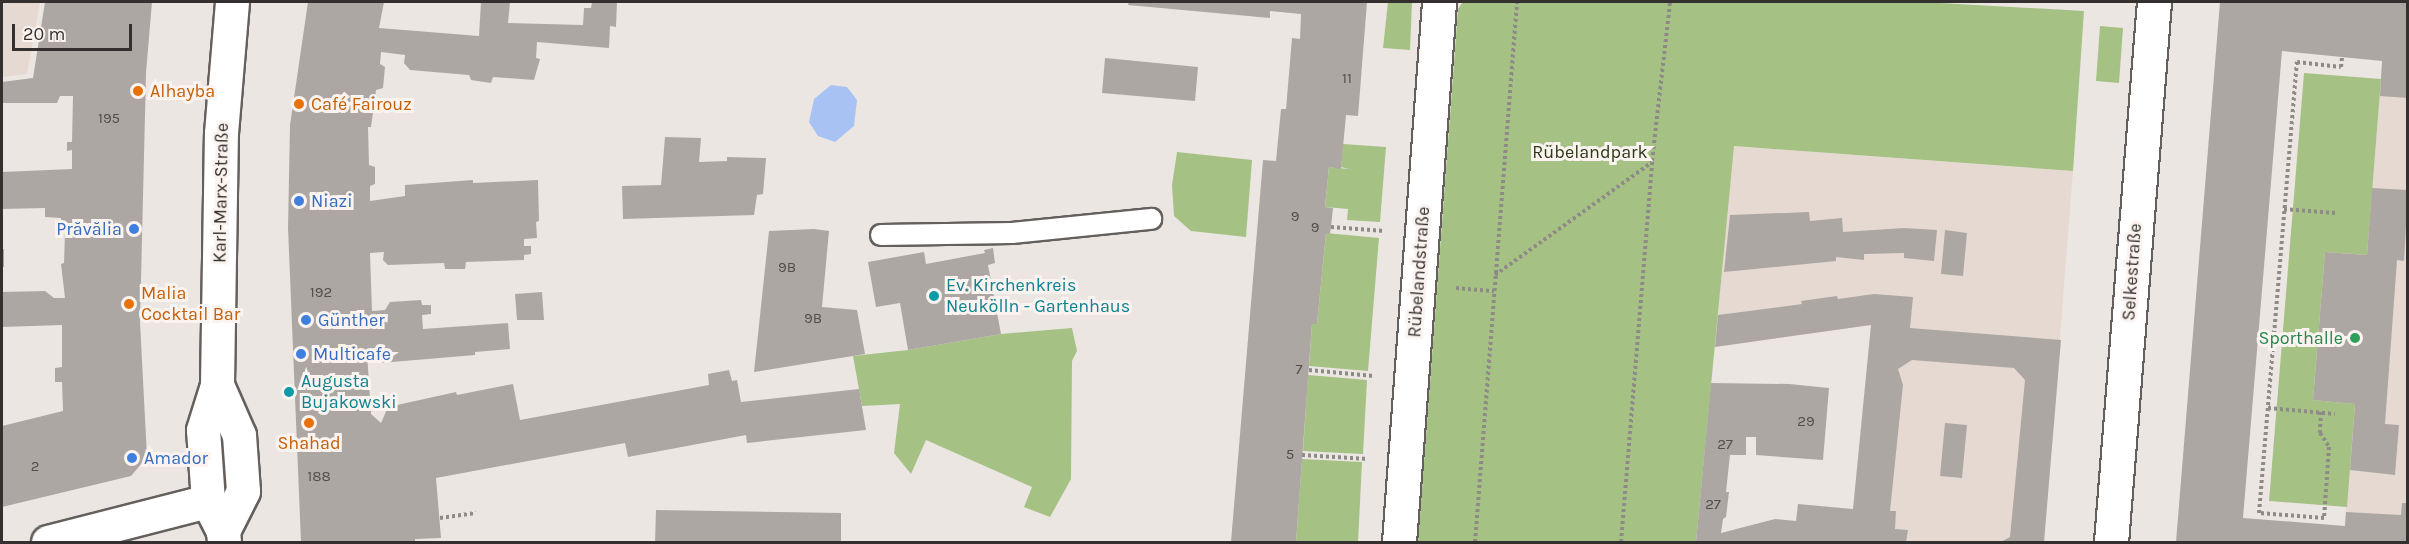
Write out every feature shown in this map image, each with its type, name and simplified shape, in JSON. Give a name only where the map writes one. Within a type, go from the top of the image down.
[{"type":"street","name":"Karl-Marx-Straße","points":[[224,537],[208,501],[203,430],[218,385],[221,133],[232,2]]},
{"type":"street","name":"Rübelandstraße","points":[[1399,543],[1439,2]]},
{"type":"street","name":"Selkestraße","points":[[2111,543],[2154,2]]},
{"type":"street","name":"Karl-Marx-Straße","points":[[218,385],[239,435],[243,491],[224,537]]},
{"type":"street","points":[[48,543],[208,501]]},
{"type":"lane","points":[[881,235],[1012,233],[1151,219]]},
{"type":"path","points":[[1476,543],[1517,2]]},
{"type":"path","points":[[1621,543],[1652,161],[1670,2]]},
{"type":"path","points":[[2321,412],[2319,433],[2330,447],[2324,518],[2259,513],[2297,62],[2341,67],[2342,57]]},
{"type":"path","points":[[1495,276],[1652,161]]},
{"type":"path","points":[[2284,209],[2335,213]]},
{"type":"path","points":[[1331,227],[1389,232]]},
{"type":"path","points":[[1309,370],[1378,376]]},
{"type":"path","points":[[2268,408],[2335,414]]},
{"type":"path","points":[[1302,455],[1372,459]]},
{"type":"path","points":[[440,518],[476,513]]},
{"type":"shaded area","points":[[2,2],[40,2],[27,74],[2,77]]},
{"type":"shaded area","points":[[2387,2],[2407,2],[2407,542],[2343,542],[2355,405],[2313,400],[2325,252],[2367,255]]},
{"type":"shaded area","points":[[1733,146],[2073,171],[2044,542],[1850,542],[1871,325],[1715,347]]},
{"type":"green space","points":[[1388,2],[1412,2],[1410,50],[1383,48]]},
{"type":"green space","name":"Rübelandpark","points":[[1463,2],[1922,2],[2084,11],[2073,171],[1734,146],[1696,542],[1418,542],[1458,9]]},
{"type":"green space","points":[[2100,26],[2123,28],[2119,83],[2096,81]]},
{"type":"green space","points":[[2304,73],[2381,79],[2367,255],[2325,252],[2313,400],[2355,404],[2347,507],[2269,501]]},
{"type":"green space","points":[[1343,144],[1386,147],[1380,222],[1347,220],[1348,209],[1325,207],[1329,167],[1349,169],[1341,167]]},
{"type":"green space","points":[[1177,152],[1252,160],[1246,237],[1191,231],[1174,216],[1172,185]]},
{"type":"green space","points":[[1326,233],[1379,238],[1368,371],[1309,366],[1312,324],[1317,324]]},
{"type":"green space","points":[[1072,328],[1077,351],[1072,361],[1071,479],[1050,517],[1024,507],[1032,487],[926,440],[911,474],[894,453],[900,404],[862,406],[853,356],[908,350],[1001,334]]},
{"type":"green space","points":[[1308,375],[1367,380],[1363,454],[1303,451]]},
{"type":"green space","points":[[1302,459],[1362,462],[1358,542],[1296,542]]},
{"type":"water","points":[[831,85],[847,87],[857,100],[854,126],[835,142],[818,136],[809,122],[814,99]]},
{"type":"building","points":[[45,2],[152,2],[146,73],[140,322],[147,457],[131,476],[2,507],[2,426],[63,411],[62,382],[55,382],[55,368],[62,367],[62,325],[2,327],[2,292],[45,291],[54,298],[65,298],[61,264],[64,263],[65,232],[62,229],[61,218],[45,217],[45,208],[2,209],[2,172],[72,169],[72,150],[67,151],[67,142],[72,142],[73,96],[60,96],[57,103],[2,103],[2,82],[33,78]]},
{"type":"building","points":[[308,2],[384,2],[379,28],[479,36],[481,2],[510,2],[508,23],[583,25],[584,8],[591,8],[592,2],[617,2],[616,27],[610,26],[609,48],[537,42],[536,58],[540,59],[534,80],[493,77],[491,83],[471,80],[469,75],[410,70],[404,63],[405,55],[381,52],[380,64],[385,67],[383,88],[376,90],[371,127],[368,127],[369,165],[375,167],[375,184],[370,186],[370,201],[405,196],[405,185],[473,180],[473,183],[538,180],[539,221],[536,222],[537,238],[524,239],[524,246],[531,246],[531,254],[524,255],[524,260],[466,262],[465,269],[445,269],[444,263],[388,265],[383,260],[384,252],[370,253],[372,311],[385,310],[390,302],[421,300],[422,305],[431,305],[431,314],[422,315],[423,329],[508,323],[510,349],[475,352],[475,355],[380,363],[379,353],[367,353],[371,414],[381,423],[388,407],[456,392],[457,395],[513,384],[520,420],[709,385],[708,374],[729,370],[732,381],[737,380],[741,402],[859,389],[866,430],[747,443],[746,435],[628,457],[625,443],[436,478],[441,538],[415,539],[415,542],[301,542],[288,228],[290,125]]},
{"type":"building","points":[[1129,2],[1367,2],[1358,116],[1346,115],[1341,169],[1329,167],[1325,207],[1333,208],[1330,234],[1326,233],[1317,324],[1312,324],[1296,542],[1231,542],[1263,160],[1276,161],[1281,109],[1286,109],[1292,38],[1300,39],[1301,14],[1270,11],[1270,18],[1128,5]]},
{"type":"building","points":[[2220,2],[2408,2],[2408,98],[2380,96],[2382,61],[2282,51],[2243,518],[2345,526],[2346,512],[2401,515],[2402,503],[2408,503],[2408,542],[2176,542]]},
{"type":"building","points":[[1105,58],[1198,67],[1195,101],[1102,93]]},
{"type":"building","points":[[665,137],[701,138],[699,162],[727,161],[727,157],[766,158],[763,194],[757,195],[754,215],[623,219],[622,186],[661,185]]},
{"type":"building","name":"Sporthalle","points":[[2372,188],[2408,190],[2404,261],[2397,260],[2385,424],[2399,425],[2395,475],[2350,470],[2355,404],[2313,400],[2325,252],[2367,255]]},
{"type":"building","points":[[1809,212],[1810,221],[1842,218],[1843,232],[1904,228],[1937,230],[1934,261],[1904,258],[1904,253],[1864,254],[1864,260],[1836,257],[1836,261],[1724,272],[1730,215]]},
{"type":"building","points":[[814,229],[829,231],[822,307],[857,310],[865,354],[754,372],[769,231]]},
{"type":"building","points":[[1945,230],[1967,233],[1963,276],[1941,274]]},
{"type":"building","name":"Ev. Kirchenkreis Neukölln - Gartenhaus","points":[[993,248],[995,263],[988,265],[1001,334],[908,350],[900,303],[876,307],[868,262],[924,252],[926,264],[985,253],[984,250]]},
{"type":"building","points":[[2,249],[4,249],[4,267],[2,267]]},
{"type":"building","points":[[542,292],[544,320],[517,320],[515,294]]},
{"type":"building","points":[[1874,294],[1913,297],[1910,328],[2061,340],[2044,542],[2001,542],[2010,537],[2025,380],[2014,368],[1912,360],[1898,369],[1903,385],[1890,511],[1896,511],[1895,529],[1908,530],[1906,542],[1696,542],[1711,383],[1789,384],[1829,388],[1823,460],[1756,455],[1756,437],[1746,437],[1746,455],[1730,455],[1726,492],[1729,492],[1726,517],[1723,519],[1721,533],[1775,519],[1796,521],[1798,504],[1853,509],[1871,325],[1715,347],[1718,315],[1802,304],[1801,301],[1837,296],[1838,299]]},
{"type":"building","points":[[1945,423],[1967,425],[1962,478],[1940,476]]},
{"type":"building","points":[[656,510],[841,513],[841,542],[655,542]]},
{"type":"place","name":"Alhayba","points":[[138,91]]},
{"type":"place","name":"Café Fairouz","points":[[299,104]]},
{"type":"place","name":"Niazi","points":[[299,201]]},
{"type":"place","name":"Prăvălia","points":[[134,229]]},
{"type":"place","name":"Ev. Kirchenkreis Neukölln - Gartenhaus","points":[[934,296]]},
{"type":"place","name":"Malia Cocktail Bar","points":[[129,304]]},
{"type":"place","name":"Günther","points":[[306,320]]},
{"type":"place","name":"Sporthalle","points":[[2355,338]]},
{"type":"place","name":"Multicafe","points":[[301,354]]},
{"type":"place","name":"Augusta Bujakowski","points":[[289,392]]},
{"type":"place","name":"Shahad","points":[[309,423]]},
{"type":"place","name":"Amador","points":[[132,458]]}]
